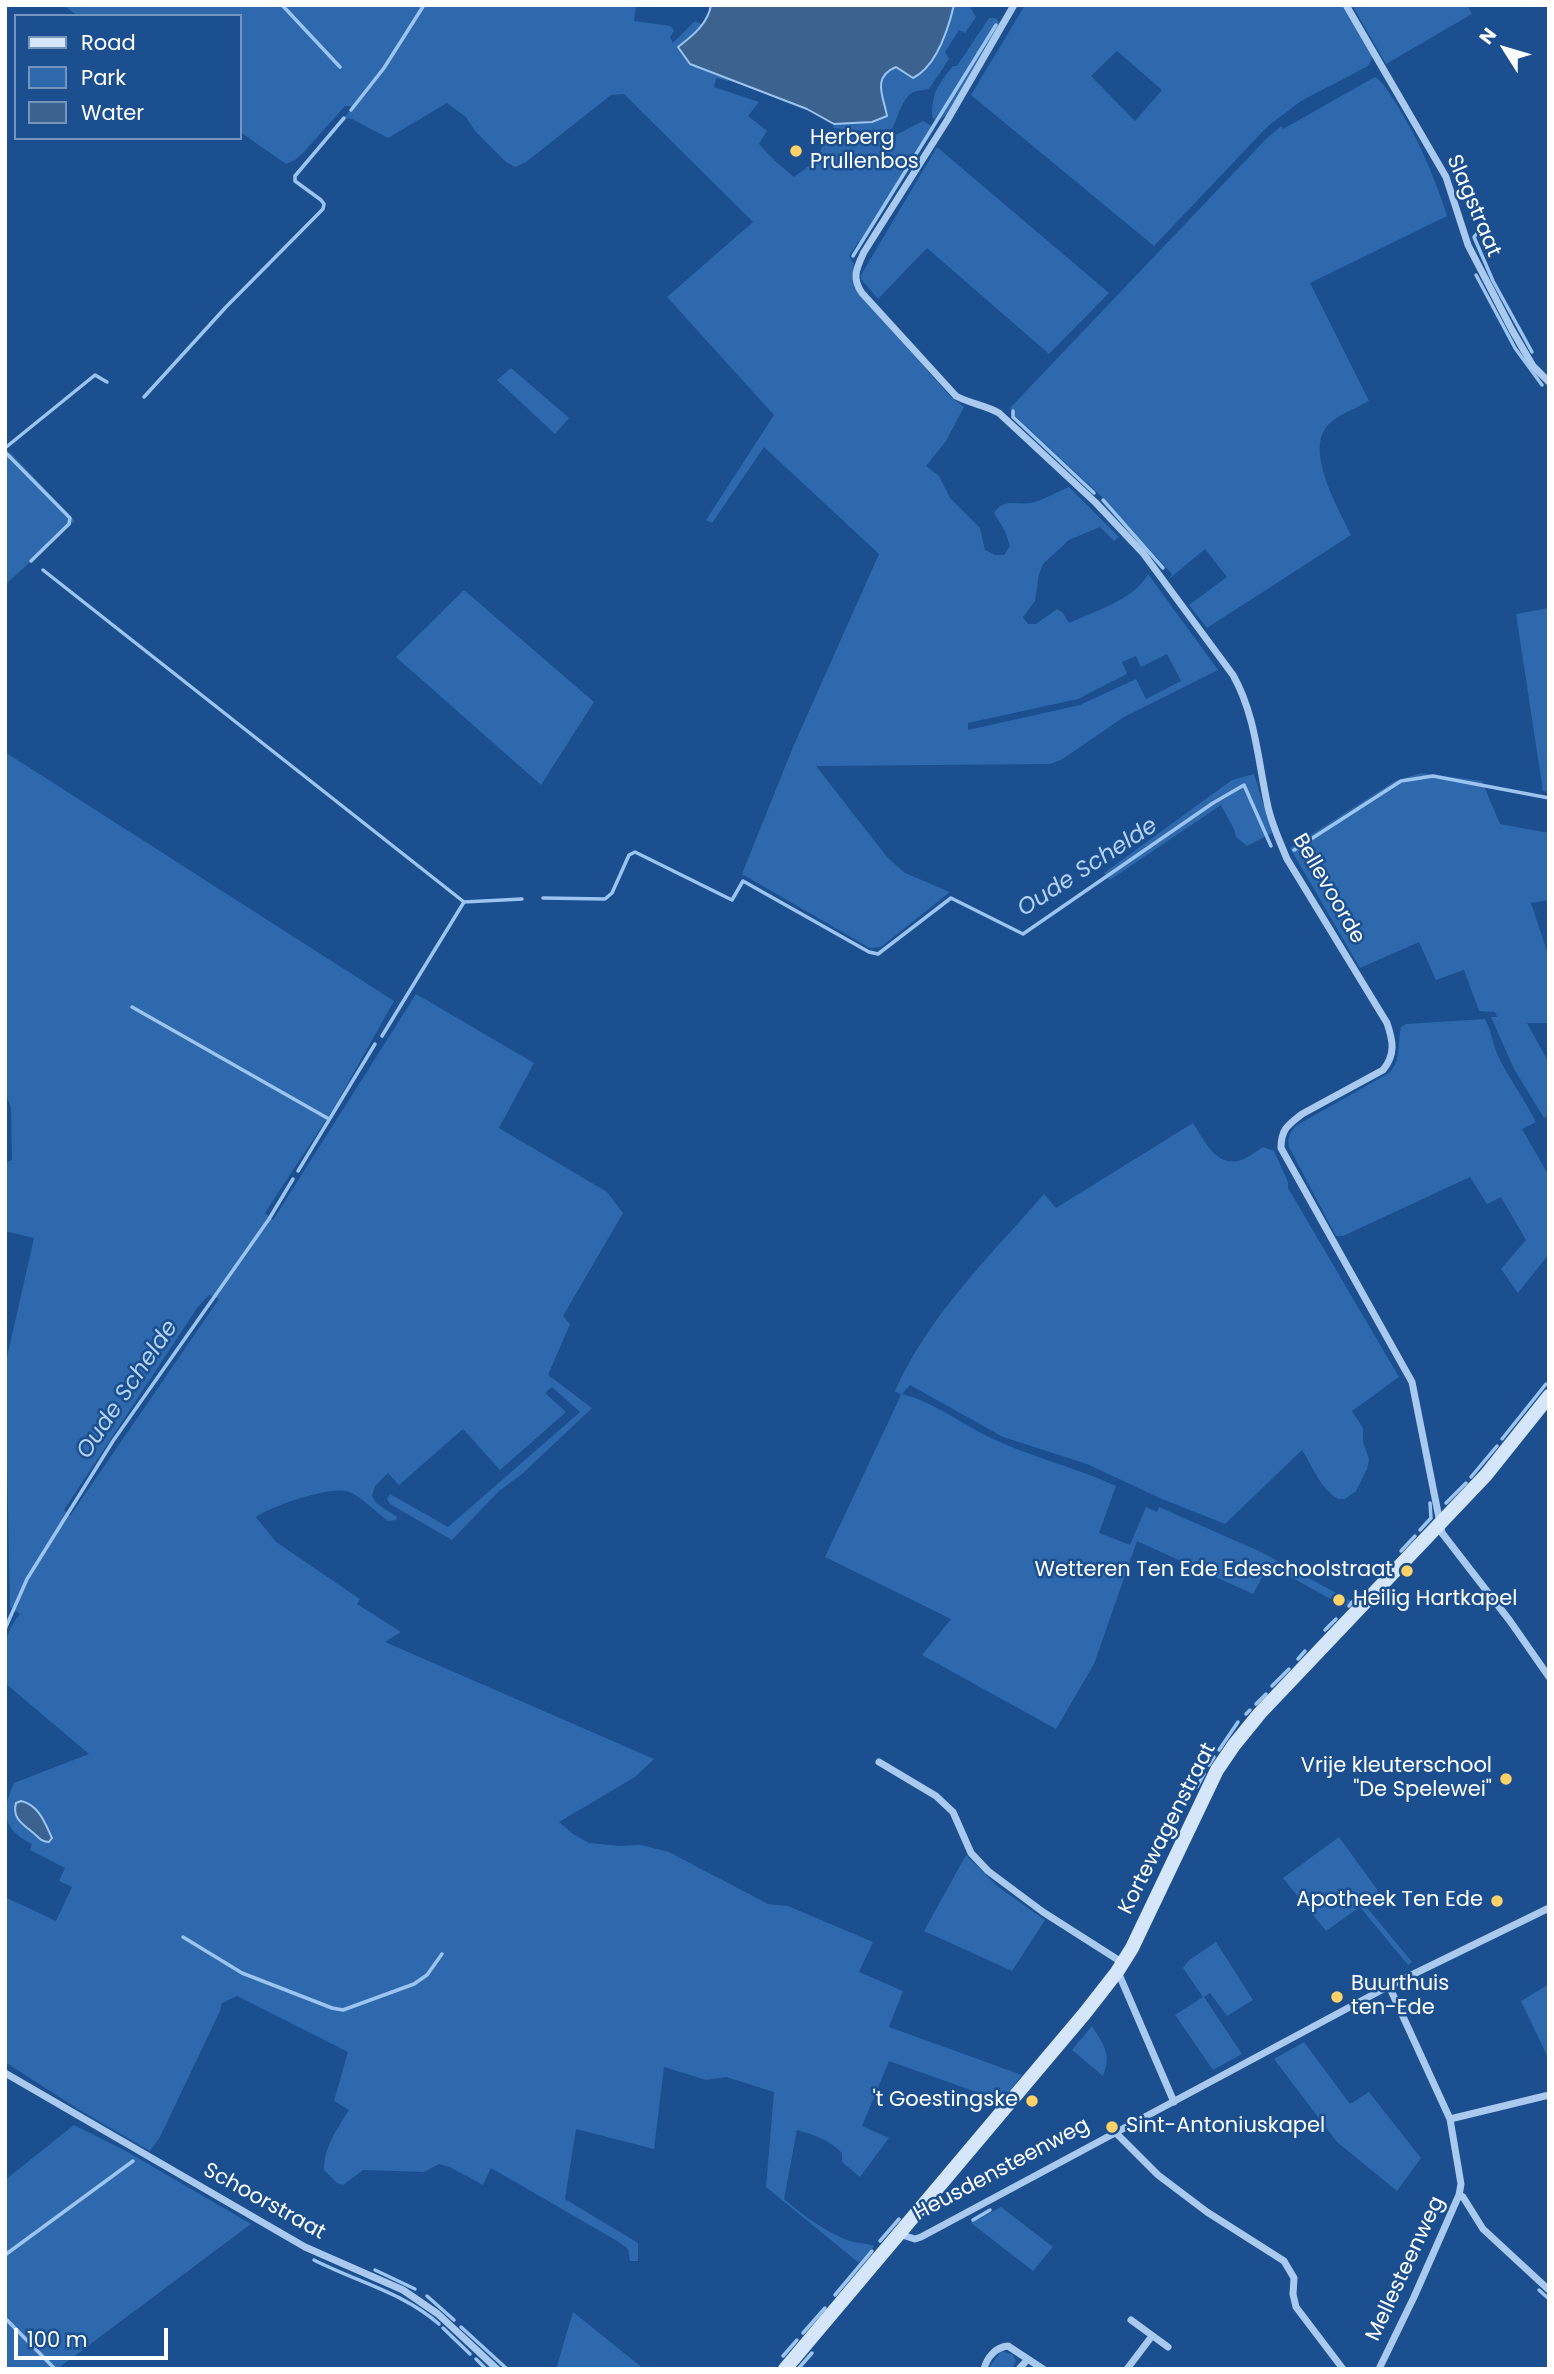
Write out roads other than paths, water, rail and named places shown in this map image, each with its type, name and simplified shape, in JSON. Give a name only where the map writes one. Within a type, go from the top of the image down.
[{"type":"street","name":"Bellevoorde","points":[[1014,5],[948,119],[864,252],[855,274],[858,288],[957,396],[970,403],[983,404],[999,413],[1096,503],[1143,553],[1233,675],[1245,696],[1255,731],[1269,808],[1287,859],[1387,1023],[1393,1047],[1389,1063],[1383,1070],[1290,1123],[1281,1135],[1281,1148],[1412,1382],[1442,1533],[1549,1677]]},
{"type":"street","name":"Slagstraat","points":[[1346,5],[1446,177],[1468,245],[1512,330],[1533,366],[1549,382]]},
{"type":"street","name":"Kortewagenstraat","points":[[899,2234],[1085,2013],[1120,1967],[1215,1774],[1234,1745],[1260,1713],[1495,1464],[1549,1396]]},
{"type":"street","points":[[879,1762],[936,1796],[953,1812],[971,1853],[988,1871],[1120,1967],[1174,2102]]},
{"type":"street","name":"Heusdensteenweg","points":[[785,2369],[899,2234],[915,2239],[921,2237],[1390,1986],[1549,1908]]},
{"type":"street","name":"Mellesteenweg","points":[[1379,2369],[1418,2289],[1459,2195],[1461,2184],[1450,2119],[1390,1986]]},
{"type":"street","name":"Schoorstraat","points":[[5,2073],[305,2247],[389,2282],[410,2294],[438,2314],[497,2369]]},
{"type":"street","points":[[1450,2119],[1549,2095]]},
{"type":"street","points":[[1116,2133],[1158,2175],[1213,2216],[1284,2261],[1294,2278],[1293,2294],[1297,2307],[1343,2369]]},
{"type":"street","points":[[1459,2195],[1464,2197],[1483,2229],[1549,2290]]},
{"type":"street","points":[[1131,2320],[1168,2347]]},
{"type":"street","points":[[1127,2369],[1152,2336]]},
{"type":"street","points":[[984,2369],[993,2352],[1003,2346],[1008,2346],[1043,2369]]},
{"type":"street","points":[[1019,2369],[1028,2359]]},
{"type":"water","points":[[711,5],[954,5],[940,46],[929,65],[913,78],[896,67],[884,76],[881,88],[887,116],[872,122],[834,124],[807,109],[690,64],[678,47],[703,24]]},
{"type":"water","points":[[21,1801],[32,1806],[41,1815],[52,1838],[49,1842],[41,1840],[18,1819],[15,1808],[16,1803]]},
{"type":"waterway","points":[[282,5],[340,67]]},
{"type":"waterway","points":[[351,110],[384,68],[424,5]]},
{"type":"waterway","points":[[853,256],[996,25]]},
{"type":"waterway","points":[[144,397],[226,307],[323,209],[321,200],[295,181],[295,176],[344,118]]},
{"type":"waterway","points":[[1478,232],[1474,237],[1493,281],[1532,352]]},
{"type":"waterway","points":[[1476,275],[1515,348],[1542,385]]},
{"type":"waterway","points":[[5,448],[95,375],[107,382]]},
{"type":"waterway","points":[[1013,411],[1013,417],[1094,493]]},
{"type":"waterway","points":[[5,452],[70,518],[69,524],[31,561]]},
{"type":"waterway","points":[[1103,500],[1163,568]]},
{"type":"waterway","points":[[43,570],[464,902]]},
{"type":"waterway","name":"Oude Schelde","points":[[1294,850],[1401,781],[1433,776],[1549,798]]},
{"type":"waterway","name":"Oude Schelde","points":[[543,898],[605,899],[612,893],[629,855],[635,852],[732,900],[743,881],[869,952],[878,954],[951,898],[1023,934],[1213,803],[1244,785],[1271,846]]},
{"type":"waterway","name":"Oude Schelde","points":[[382,1036],[464,902],[522,899]]},
{"type":"waterway","points":[[132,1007],[329,1119]]},
{"type":"waterway","name":"Oude Schelde","points":[[298,1171],[375,1044]]},
{"type":"waterway","name":"Oude Schelde","points":[[5,1629],[27,1579],[113,1441],[269,1219],[293,1179]]},
{"type":"waterway","points":[[1502,1439],[1546,1384]]},
{"type":"waterway","points":[[1471,1477],[1497,1446]]},
{"type":"waterway","points":[[1446,1503],[1466,1483]]},
{"type":"waterway","points":[[1420,1530],[1431,1518],[1430,1503]]},
{"type":"waterway","points":[[1401,1551],[1415,1536]]},
{"type":"waterway","points":[[1349,1606],[1352,1602]]},
{"type":"waterway","points":[[1325,1630],[1336,1619]]},
{"type":"waterway","points":[[1298,1659],[1305,1651]]},
{"type":"waterway","points":[[1272,1686],[1289,1669]]},
{"type":"waterway","points":[[1256,1704],[1266,1694]]},
{"type":"waterway","points":[[1246,1714],[1250,1710]]},
{"type":"waterway","points":[[1219,1750],[1238,1722]]},
{"type":"waterway","points":[[1209,1765],[1214,1757]]},
{"type":"waterway","points":[[1197,1787],[1204,1774]]},
{"type":"waterway","points":[[183,1937],[242,1973],[343,2010],[414,1984],[427,1975],[442,1954]]},
{"type":"waterway","points":[[5,2255],[133,2161]]},
{"type":"waterway","points":[[973,2220],[990,2210]]},
{"type":"waterway","points":[[880,2241],[899,2219]]},
{"type":"waterway","points":[[835,2295],[872,2251]]},
{"type":"waterway","points":[[314,2260],[395,2295],[439,2324]]},
{"type":"waterway","points":[[375,2270],[415,2289]]},
{"type":"waterway","points":[[1539,2290],[1549,2299]]},
{"type":"waterway","points":[[427,2296],[454,2320]]},
{"type":"waterway","points":[[803,2333],[825,2308]]},
{"type":"waterway","points":[[5,2318],[55,2369]]},
{"type":"waterway","points":[[461,2327],[507,2369]]},
{"type":"waterway","points":[[443,2328],[470,2354]]},
{"type":"waterway","points":[[783,2356],[797,2340]]},
{"type":"waterway","points":[[798,2369],[812,2353]]},
{"type":"waterway","points":[[476,2359],[486,2369]]},
{"type":"place","name":"Herberg Prullenbos","points":[[796,151]]},
{"type":"place","name":"Wetteren Ten Ede Edeschoolstraat","points":[[1407,1571]]},
{"type":"place","name":"Heilig Hartkapel","points":[[1339,1600]]},
{"type":"place","name":"Vrije kleuterschool \"De Spelewei\"","points":[[1506,1779]]},
{"type":"place","name":"Apotheek Ten Ede","points":[[1497,1901]]},
{"type":"place","name":"Buurthuis ten-Ede","points":[[1337,1997]]},
{"type":"place","name":"'t Goestingske","points":[[1032,2101]]},
{"type":"place","name":"Sint-Antoniuskapel","points":[[1112,2127]]}]
